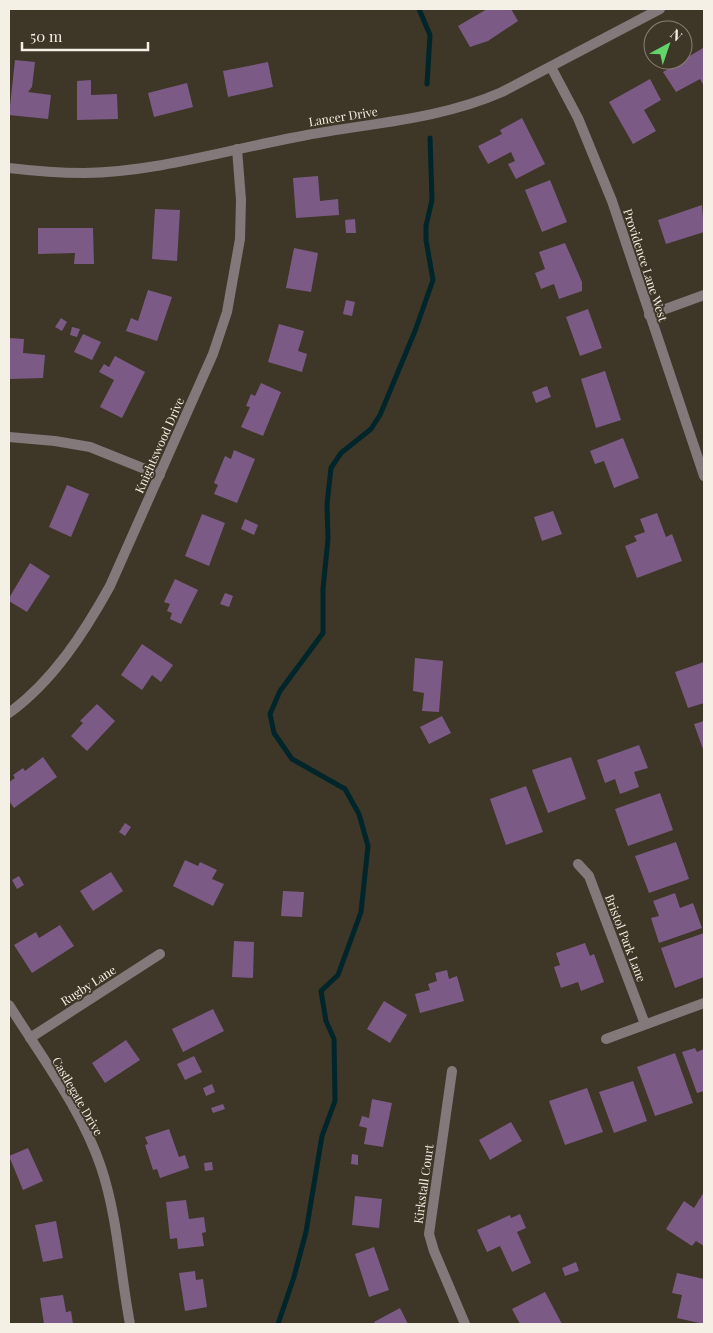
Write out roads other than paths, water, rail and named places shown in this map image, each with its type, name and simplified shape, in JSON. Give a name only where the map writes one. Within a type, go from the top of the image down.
[{"type":"street","name":"Lancer Drive","points":[[9,168],[85,173],[167,164],[237,149],[436,113],[484,100],[660,9]]},
{"type":"street","name":"Providence Lane West","points":[[551,66],[578,118],[612,201],[704,476]]},
{"type":"street","name":"Knightswood Drive","points":[[9,713],[42,683],[72,648],[91,621],[110,586],[213,354],[227,312],[240,238],[241,200],[237,149]]},
{"type":"street","points":[[649,314],[704,294]]},
{"type":"street","points":[[9,438],[55,441],[90,447],[160,475]]},
{"type":"street","name":"Bristol Park Lane","points":[[578,864],[589,876],[645,1024]]},
{"type":"street","name":"Rugby Lane","points":[[30,1038],[160,954]]},
{"type":"street","points":[[606,1039],[704,1003]]},
{"type":"street","name":"Castlegate Drive","points":[[9,1005],[80,1119],[101,1166],[116,1226],[130,1324]]},
{"type":"street","name":"Kirkstall Court","points":[[452,1071],[429,1234],[434,1251],[465,1324]]},
{"type":"waterway","points":[[419,9],[430,35],[427,84]]},
{"type":"waterway","points":[[278,1324],[294,1277],[306,1232],[322,1136],[335,1101],[334,1039],[326,1021],[321,991],[338,975],[361,912],[368,846],[359,814],[345,789],[292,759],[274,733],[270,714],[280,691],[323,633],[323,589],[328,539],[327,504],[331,468],[341,453],[371,429],[380,415],[415,331],[433,280],[426,240],[426,226],[432,200],[430,138]]}]
